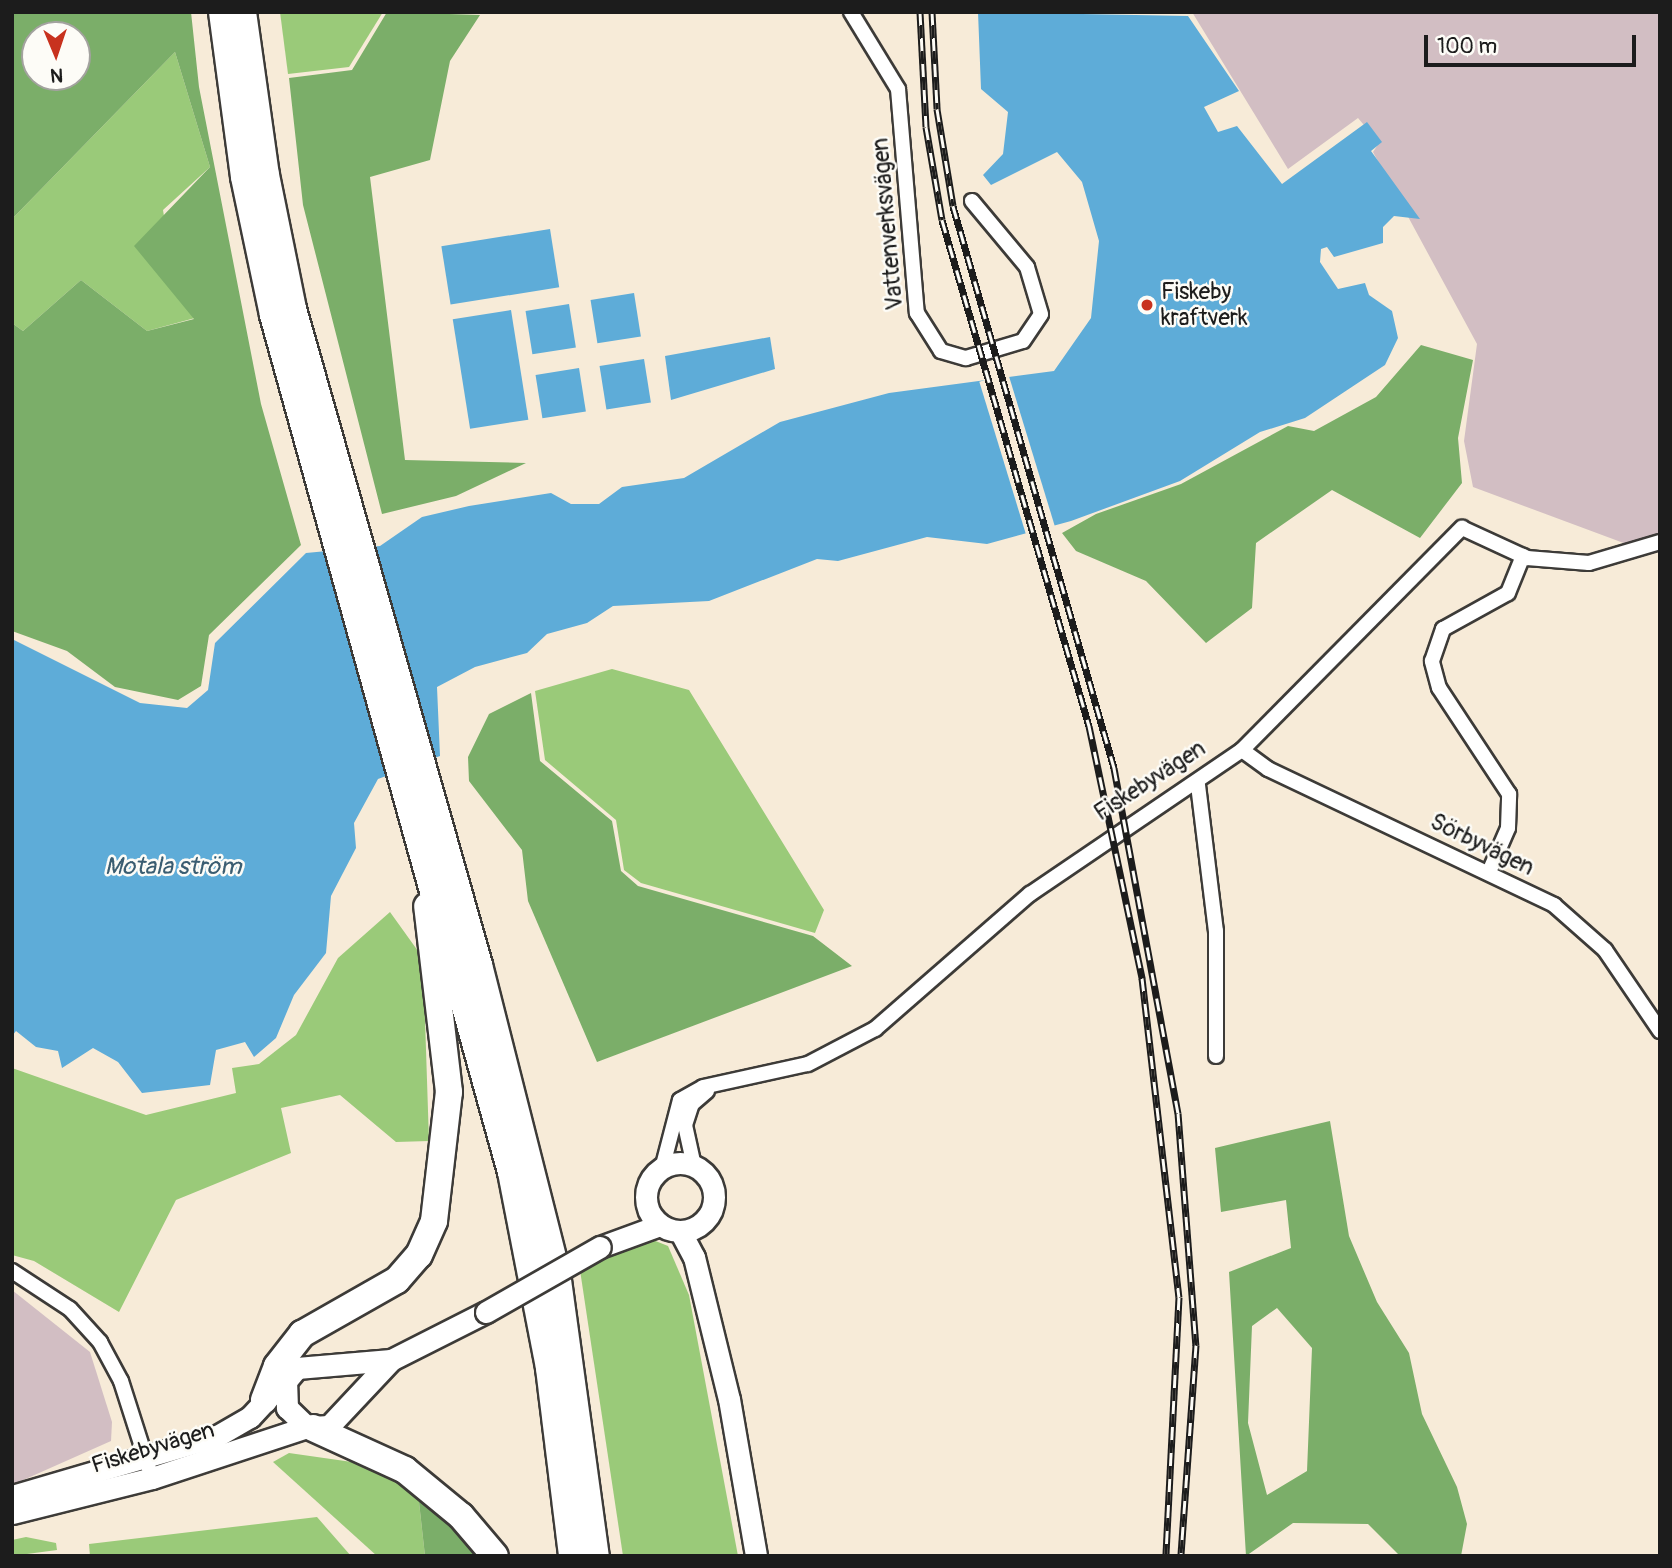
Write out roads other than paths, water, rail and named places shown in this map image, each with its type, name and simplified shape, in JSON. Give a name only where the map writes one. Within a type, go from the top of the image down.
[{"type":"highway","points":[[222,12],[244,177],[271,303],[338,511],[554,1259],[596,1551]]},
{"type":"highway","points":[[243,12],[266,175],[338,511]]},
{"type":"highway","points":[[423,810],[430,875],[514,1185],[550,1368],[572,1556]]},
{"type":"highway","points":[[264,1400],[277,1366],[302,1334],[343,1312],[408,1269],[428,1239],[440,1198],[449,1092],[426,916],[430,875]]},
{"type":"highway","points":[[288,1377],[343,1312]]},
{"type":"highway","points":[[310,1428],[405,1470],[461,1516],[495,1556]]},
{"type":"street","name":"Vattenverksvägen","points":[[851,12],[898,89],[917,313],[942,351],[966,358],[1023,341],[1041,314],[1027,267],[972,201]]},
{"type":"street","name":"Fiskebyvägen","points":[[662,1169],[680,1100],[724,1082],[808,1064],[855,1042],[1030,894],[1198,785],[1242,750],[1462,528],[1523,556],[1589,563],[1660,542]]},
{"type":"street","points":[[1489,872],[1508,828],[1509,794],[1439,688],[1432,661],[1443,629],[1508,593],[1523,556]]},
{"type":"street","name":"Sörbyvägen","points":[[1242,750],[1268,769],[1489,872],[1587,931],[1660,1031]]},
{"type":"street","points":[[1198,785],[1216,931],[1216,1056]]},
{"type":"street","name":"Fiskebyvägen","points":[[694,1167],[685,1140],[688,1114],[701,1096],[724,1082]]},
{"type":"street","points":[[680,1227],[713,1194],[694,1167],[662,1169],[648,1186],[646,1201],[680,1227],[694,1256],[741,1455],[755,1556]]},
{"type":"street","name":"Fiskebyvägen","points":[[604,1245],[646,1201]]},
{"type":"street","name":"Fiskebyvägen","points":[[12,1496],[149,1469],[338,1421],[391,1360],[486,1312],[604,1245],[680,1227]]},
{"type":"street","points":[[12,1272],[70,1309],[100,1342],[121,1381],[149,1469]]},
{"type":"street","name":"Fiskebyvägen","points":[[12,1513],[149,1469],[226,1432],[288,1377],[313,1363],[391,1360]]},
{"type":"street","points":[[288,1377],[287,1408],[310,1428]]},
{"type":"water","name":"Motala ström","points":[[978,12],[1188,16],[1239,91],[1204,107],[1218,132],[1237,126],[1282,184],[1367,122],[1382,142],[1371,151],[1420,219],[1394,216],[1383,227],[1383,243],[1334,257],[1327,247],[1321,249],[1320,262],[1338,289],[1365,283],[1369,295],[1392,311],[1398,338],[1385,365],[1305,418],[1260,432],[1180,481],[1071,521],[987,544],[927,537],[838,561],[817,559],[709,601],[613,606],[587,623],[547,634],[527,653],[475,667],[437,687],[440,756],[378,779],[354,823],[356,848],[331,896],[326,953],[294,995],[276,1038],[254,1057],[245,1042],[216,1050],[210,1085],[142,1093],[118,1062],[93,1048],[62,1068],[58,1051],[36,1047],[16,1031],[12,1036],[12,639],[140,703],[187,708],[208,690],[215,643],[306,553],[380,546],[422,517],[469,506],[551,493],[571,504],[599,504],[622,487],[684,478],[780,422],[889,393],[1054,371],[1091,318],[1099,241],[1082,182],[1057,152],[991,185],[983,175],[1003,154],[1008,112],[981,89]]},
{"type":"water","points":[[550,229],[559,287],[451,304],[441,246]]},
{"type":"water","points":[[634,293],[641,336],[597,343],[591,300]]},
{"type":"water","points":[[569,304],[576,347],[532,354],[526,311]]},
{"type":"water","points":[[511,310],[528,420],[470,429],[453,319]]},
{"type":"water","points":[[770,337],[775,369],[671,400],[665,356]]},
{"type":"water","points":[[644,359],[651,402],[606,409],[600,366]]},
{"type":"water","points":[[579,368],[586,411],[542,418],[536,375]]},
{"type":"railway","points":[[920,12],[926,127],[942,220],[1089,726],[1142,978],[1179,1297],[1166,1556]]},
{"type":"railway","points":[[932,12],[937,109],[953,206],[1114,768],[1178,1113],[1196,1345],[1181,1556]]},
{"type":"place","name":"Fiskeby kraftverk","points":[[1147,305]]}]
